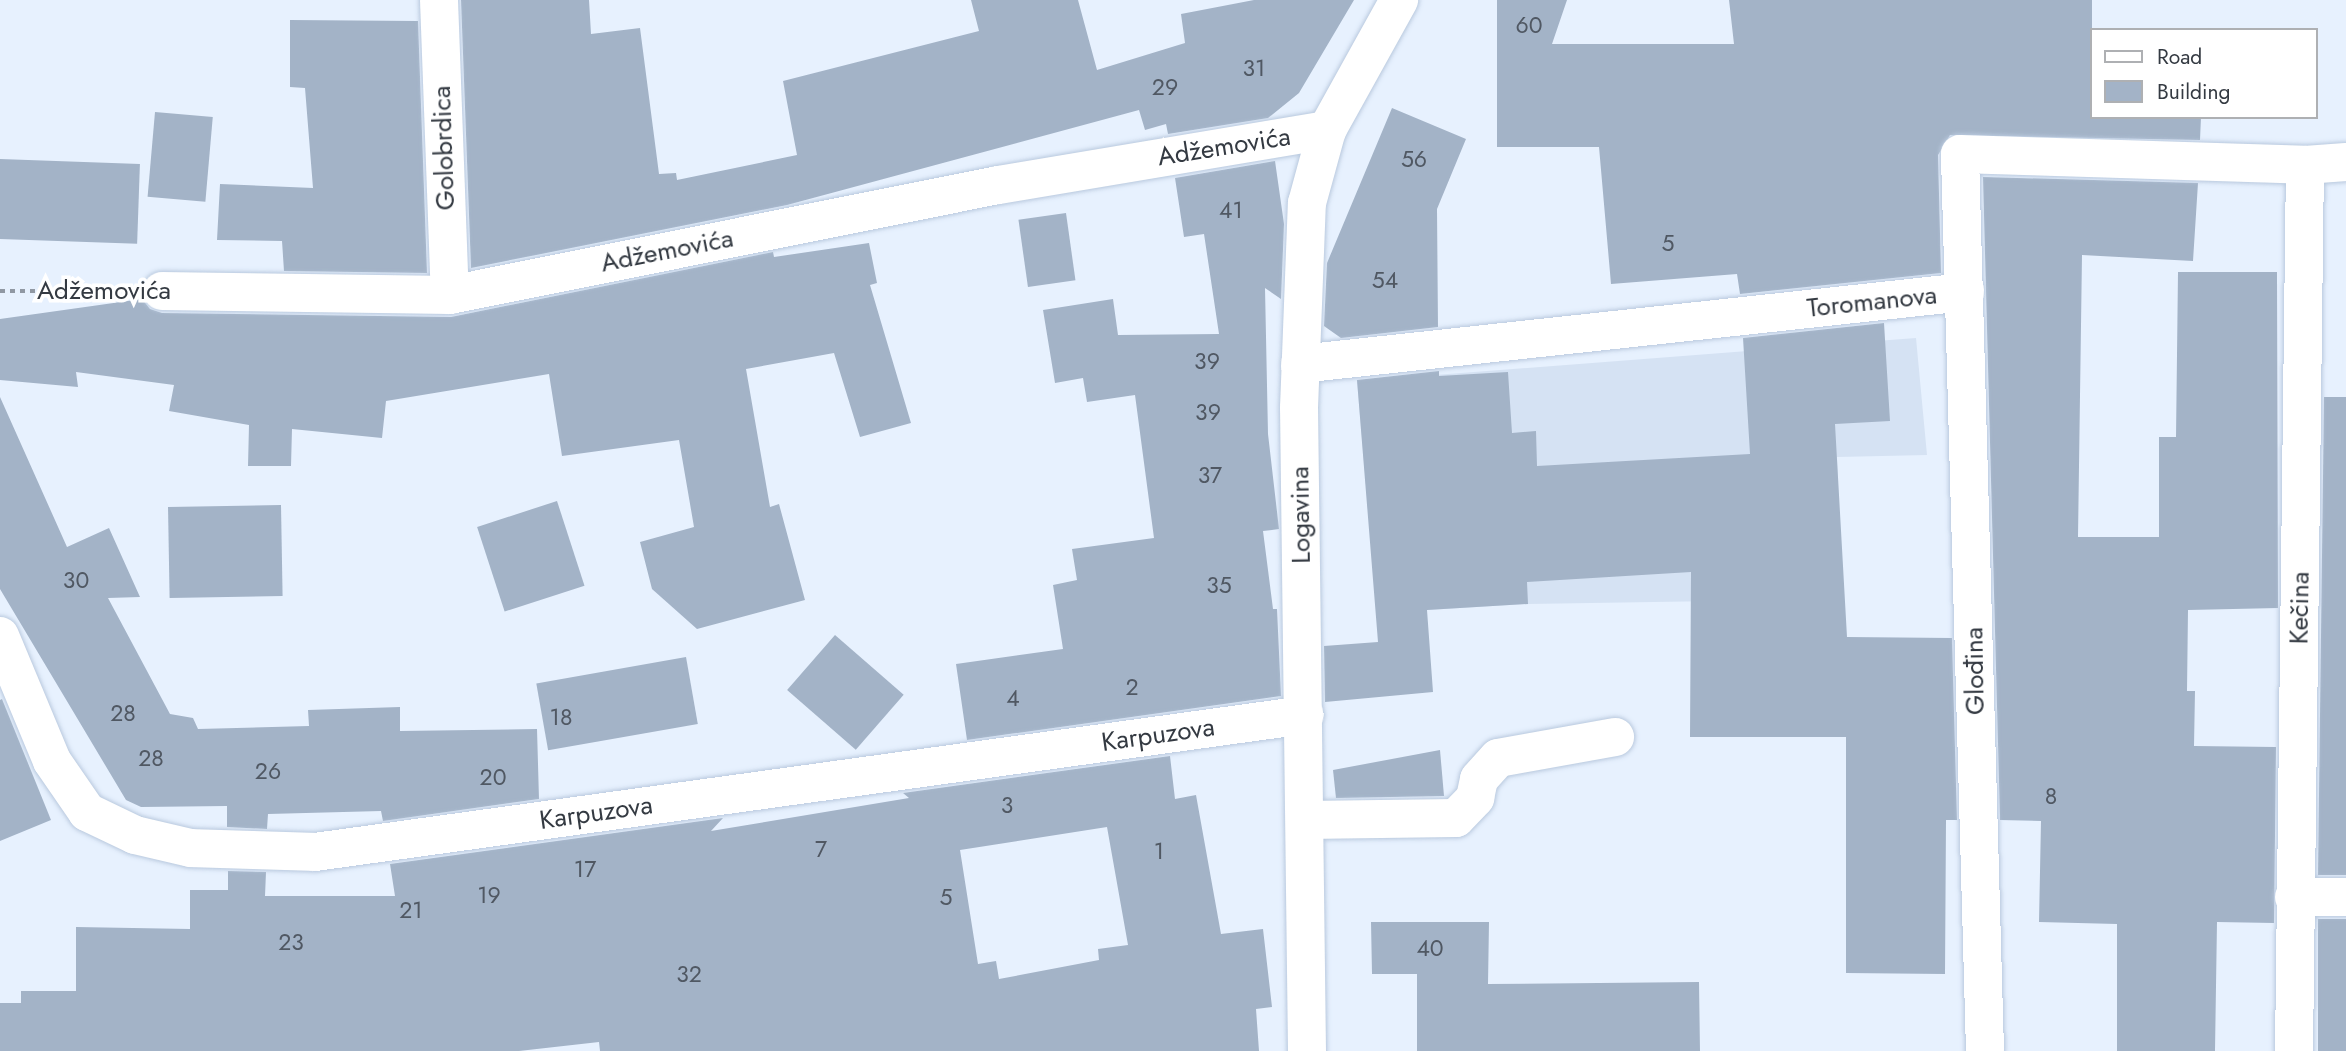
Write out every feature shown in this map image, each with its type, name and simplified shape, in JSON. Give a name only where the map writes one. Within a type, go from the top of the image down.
[{"type":"street","name":"Golobrdica","points":[[439,0],[450,295]]},
{"type":"street","name":"Logavina","points":[[1307,1051],[1300,364],[1307,203],[1327,130],[1399,0]]},
{"type":"street","name":"Adžemovića","points":[[162,291],[450,295],[998,185],[1327,130]]},
{"type":"street","name":"Toromanova","points":[[1300,364],[1965,292],[1959,154],[2305,165],[2346,162]]},
{"type":"street","name":"Kečina","points":[[2294,1051],[2305,165]]},
{"type":"street","name":"Glođina","points":[[1965,292],[1985,1051]]},
{"type":"street","name":"Karpuzova","points":[[0,636],[52,761],[87,812],[135,835],[191,848],[315,852],[1305,715]]},
{"type":"street","points":[[1305,820],[1456,818],[1475,798],[1479,779],[1499,758],[1615,737]]},
{"type":"street","points":[[2294,897],[2346,897]]},
{"type":"path","name":"Adžemovića","points":[[0,291],[162,291]]},
{"type":"shaded area","points":[[1916,338],[1927,455],[1837,457],[1842,599],[1528,604],[1377,613],[1357,381]]},
{"type":"building","points":[[461,0],[589,0],[591,34],[640,28],[659,174],[676,173],[677,180],[797,155],[783,81],[979,31],[971,0],[1078,0],[1097,70],[1185,43],[1181,14],[1254,0],[1354,0],[1299,93],[1268,118],[1168,134],[1166,124],[1145,130],[1139,110],[787,205],[471,268]]},
{"type":"building","points":[[1497,0],[1567,0],[1552,44],[1734,44],[1729,0],[2092,0],[2090,119],[2201,119],[2200,140],[1950,135],[1938,155],[1941,273],[1740,294],[1737,274],[1611,284],[1599,147],[1497,147]]},
{"type":"building","points":[[290,20],[418,21],[427,273],[284,271],[282,241],[217,240],[220,184],[313,188],[305,88],[290,87]]},
{"type":"building","points":[[1392,108],[1466,139],[1437,209],[1438,327],[1341,338],[1324,326],[1327,263]]},
{"type":"building","points":[[155,112],[213,117],[205,202],[148,197]]},
{"type":"building","points":[[0,159],[140,164],[137,244],[0,239]]},
{"type":"building","points":[[1275,161],[1284,224],[1281,299],[1265,288],[1268,434],[1279,529],[1263,531],[1273,609],[1277,609],[1281,696],[967,740],[956,664],[1063,649],[1053,585],[1077,580],[1072,549],[1154,538],[1135,395],[1087,402],[1083,378],[1055,383],[1043,310],[1113,299],[1118,335],[1219,334],[1204,234],[1184,237],[1175,178]]},
{"type":"building","points":[[1983,177],[2198,183],[2193,261],[2082,255],[2078,537],[2159,537],[2159,437],[2176,437],[2178,272],[2277,272],[2278,608],[2188,610],[2187,691],[2195,691],[2194,746],[2276,747],[2274,923],[2217,922],[2215,1051],[2117,1051],[2117,924],[2039,922],[2041,821],[2000,820]]},
{"type":"building","points":[[1066,213],[1075,280],[1028,287],[1018,220]]},
{"type":"building","points":[[869,243],[877,283],[870,285],[911,423],[860,437],[834,353],[746,369],[770,507],[779,504],[805,600],[697,629],[652,589],[640,542],[694,527],[679,440],[562,456],[549,374],[386,401],[382,438],[292,429],[291,466],[248,466],[249,425],[169,411],[174,385],[76,372],[78,387],[0,380],[0,319],[142,299],[150,309],[162,313],[451,317],[773,252],[774,257]]},
{"type":"building","points":[[1884,323],[1890,421],[1835,424],[1847,637],[1952,638],[1957,820],[1946,820],[1945,974],[1846,973],[1846,737],[1690,737],[1691,572],[1527,582],[1528,604],[1427,610],[1433,692],[1325,702],[1324,646],[1378,642],[1357,380],[1439,371],[1439,376],[1508,372],[1512,433],[1536,431],[1537,466],[1750,454],[1743,338]]},
{"type":"building","points":[[0,397],[67,547],[109,528],[140,597],[108,598],[170,714],[193,718],[198,729],[309,726],[308,710],[400,707],[400,731],[537,729],[539,799],[383,821],[381,811],[268,814],[267,829],[227,827],[227,806],[141,807],[126,800],[0,589]]},
{"type":"building","points":[[2324,397],[2346,397],[2346,875],[2318,875]]},
{"type":"building","points":[[557,501],[585,586],[505,612],[477,527]]},
{"type":"building","points":[[281,505],[283,596],[170,598],[168,507]]},
{"type":"building","points":[[835,635],[904,695],[856,750],[787,690]]},
{"type":"building","points":[[686,657],[698,724],[548,750],[536,683]]},
{"type":"building","points":[[2,699],[51,820],[0,841],[0,700]]},
{"type":"building","points":[[1440,750],[1444,796],[1336,798],[1333,770]]},
{"type":"building","points":[[1170,756],[1175,799],[1196,795],[1221,934],[1263,929],[1272,1007],[1256,1009],[1259,1051],[600,1051],[599,1042],[519,1051],[0,1051],[0,1003],[21,1003],[21,991],[76,991],[76,927],[190,929],[190,890],[228,890],[228,871],[266,872],[265,896],[395,896],[390,864],[723,818],[711,831],[909,798],[903,793]],"holes":[[[1107,827],[1128,945],[1098,949],[1099,960],[999,979],[996,961],[978,964],[960,850]]]},
{"type":"building","points":[[2318,919],[2346,919],[2346,1051],[2318,1051]]},
{"type":"building","points":[[1371,922],[1489,922],[1488,984],[1699,982],[1700,1051],[1417,1051],[1417,974],[1372,974]]}]
